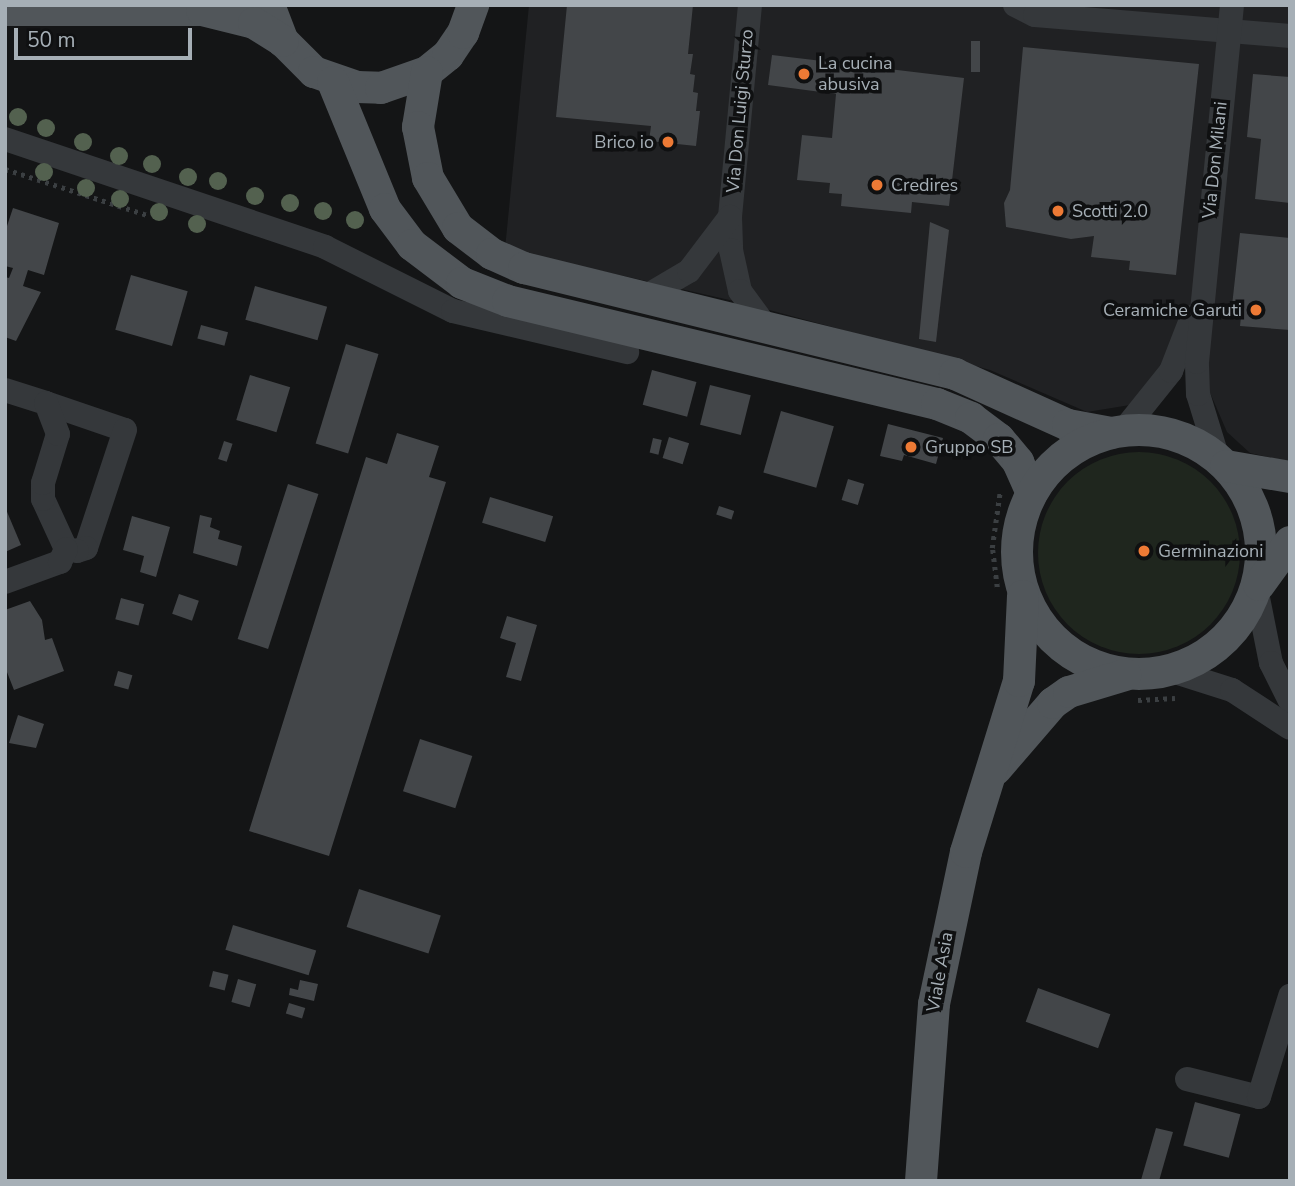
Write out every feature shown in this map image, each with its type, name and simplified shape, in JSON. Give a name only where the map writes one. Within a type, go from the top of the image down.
[{"type":"main road","points":[[269,5],[283,40],[296,58],[333,82],[382,88],[427,72],[463,33],[473,5]]},
{"type":"main road","points":[[5,10],[202,10],[245,20],[283,40]]},
{"type":"main road","points":[[427,72],[418,111],[419,145],[435,195],[458,228],[492,254],[524,268],[955,374],[1068,425],[1183,438],[1222,462],[1290,477]]},
{"type":"main road","points":[[333,82],[385,209],[412,245],[462,283],[508,300],[937,404],[971,418],[999,439],[1018,462],[1016,491]]},
{"type":"main road","name":"Viale Asia","points":[[921,1181],[926,1068],[940,966],[966,852],[995,770],[1023,664],[1011,592],[1018,529],[1016,491],[1065,455],[1117,432]]},
{"type":"main road","points":[[1222,462],[1248,495],[1260,530],[1261,559],[1256,588]]},
{"type":"main road","points":[[995,770],[1061,698],[1128,687],[1178,683],[1189,664],[1223,641],[1237,625],[1256,588],[1290,542]]},
{"type":"main road","points":[[1011,592],[1029,606],[1053,640],[1128,687]]},
{"type":"street","name":"Via Don Luigi Sturzo","points":[[750,5],[730,216],[734,272],[740,291],[767,328]]},
{"type":"street","points":[[1015,5],[1035,15],[1230,17],[1290,36]]},
{"type":"street","name":"Via Don Milani","points":[[1222,462],[1198,394],[1201,290],[1230,17]]},
{"type":"street","points":[[5,139],[325,247],[453,311],[627,352]]},
{"type":"street","name":"Via Don Luigi Sturzo","points":[[643,298],[689,271],[730,216]]},
{"type":"street","name":"Via Don Milani","points":[[1117,432],[1171,371],[1201,290]]},
{"type":"street","points":[[5,390],[125,429],[86,548],[66,549]]},
{"type":"street","points":[[5,582],[60,562],[66,549],[43,499],[43,483],[58,433],[47,403]]},
{"type":"street","points":[[1256,588],[1271,663],[1290,701]]},
{"type":"street","points":[[1178,683],[1232,690],[1290,728]]},
{"type":"street","points":[[1186,1079],[1259,1097],[1290,996]]},
{"type":"path","points":[[1011,592],[992,548],[1016,491]]},
{"type":"path","points":[[1128,687],[1178,683]]},
{"type":"shaded area","points":[[529,5],[1290,5],[1290,462],[1250,453],[1227,432],[1189,344],[1130,405],[1087,412],[990,370],[747,304],[505,249]]},
{"type":"shaded area","points":[[1139,452],[1178,460],[1211,481],[1232,514],[1240,553],[1232,592],[1211,625],[1178,646],[1139,654],[1100,646],[1067,625],[1046,592],[1038,553],[1046,514],[1067,481],[1100,460]]},
{"type":"building","points":[[567,5],[693,5],[688,54],[693,54],[690,74],[695,75],[693,92],[698,93],[696,111],[700,111],[696,146],[649,141],[651,126],[556,117]]},
{"type":"building","points":[[971,41],[980,41],[980,72],[971,72]]},
{"type":"building","points":[[1023,47],[1199,64],[1176,275],[1129,270],[1130,261],[1091,257],[1094,236],[1071,239],[1006,227],[1004,203],[1010,190]]},
{"type":"building","points":[[772,55],[964,78],[949,206],[912,202],[911,213],[841,206],[842,194],[829,193],[830,183],[797,180],[802,135],[832,138],[836,94],[768,85]]},
{"type":"building","points":[[1253,74],[1290,77],[1290,203],[1255,199],[1261,139],[1247,137]]},
{"type":"building","points":[[13,208],[59,223],[44,275],[28,270],[23,286],[41,292],[16,341],[5,337],[5,277],[9,278],[13,268],[5,266],[5,232]]},
{"type":"building","points":[[930,222],[949,230],[936,342],[919,339]]},
{"type":"building","points":[[1240,233],[1290,238],[1290,330],[1240,326],[1242,306],[1232,306]]},
{"type":"building","points":[[131,275],[188,291],[172,346],[115,330]]},
{"type":"building","points":[[255,286],[327,307],[317,340],[245,320]]},
{"type":"building","points":[[201,325],[228,332],[224,346],[197,339]]},
{"type":"building","points":[[346,344],[379,354],[348,453],[316,443]]},
{"type":"building","points":[[652,370],[696,382],[687,417],[643,405]]},
{"type":"building","points":[[250,375],[290,387],[276,432],[236,420]]},
{"type":"building","points":[[710,385],[751,395],[741,435],[700,425]]},
{"type":"building","points":[[781,411],[834,426],[816,488],[763,473]]},
{"type":"building","name":"Gruppo SB","points":[[888,424],[943,438],[936,464],[904,455],[902,461],[880,456]]},
{"type":"building","points":[[397,433],[439,446],[429,477],[446,482],[329,856],[249,831],[366,457],[387,464]]},
{"type":"building","points":[[669,437],[689,443],[683,464],[663,458]]},
{"type":"building","points":[[653,438],[662,440],[658,455],[650,453]]},
{"type":"building","points":[[224,441],[233,444],[227,462],[218,459]]},
{"type":"building","points":[[848,479],[864,484],[858,505],[842,500]]},
{"type":"building","points":[[288,484],[318,494],[268,649],[238,639]]},
{"type":"building","points":[[490,497],[553,516],[545,542],[482,523]]},
{"type":"building","points":[[719,506],[734,511],[731,520],[716,515]]},
{"type":"building","points":[[5,507],[21,545],[5,552]]},
{"type":"building","points":[[200,515],[212,518],[210,527],[220,531],[218,539],[242,546],[237,566],[193,553]]},
{"type":"building","points":[[132,516],[170,527],[156,577],[140,572],[144,556],[123,550]]},
{"type":"building","points":[[179,594],[199,601],[192,621],[172,614]]},
{"type":"building","points":[[121,598],[144,604],[138,625],[115,619]]},
{"type":"building","points":[[30,601],[42,620],[45,640],[52,638],[64,671],[14,690],[5,667],[5,610]]},
{"type":"building","points":[[507,616],[537,625],[521,681],[506,677],[516,643],[500,638]]},
{"type":"building","points":[[118,671],[132,675],[128,690],[114,685]]},
{"type":"building","points":[[18,715],[44,724],[36,748],[9,743]]},
{"type":"building","points":[[420,739],[472,756],[455,808],[403,791]]},
{"type":"building","points":[[359,889],[441,916],[428,954],[347,927]]},
{"type":"building","points":[[233,925],[316,950],[309,975],[225,950]]},
{"type":"building","points":[[213,971],[229,975],[225,990],[209,987]]},
{"type":"building","points":[[238,979],[256,984],[250,1007],[231,1002]]},
{"type":"building","points":[[300,980],[318,984],[314,1001],[289,995],[290,988],[298,990]]},
{"type":"building","points":[[1038,988],[1110,1014],[1098,1048],[1026,1022]]},
{"type":"building","points":[[289,1003],[305,1008],[302,1018],[286,1014]]},
{"type":"building","points":[[1195,1102],[1240,1114],[1229,1158],[1183,1145]]},
{"type":"building","points":[[1156,1128],[1173,1132],[1159,1181],[1145,1181],[1141,1180]]},
{"type":"place","name":"La cucina abusiva","points":[[804,74]]},
{"type":"place","name":"Brico io","points":[[668,142]]},
{"type":"place","name":"Credires","points":[[877,185]]},
{"type":"place","name":"Scotti 2.0","points":[[1058,211]]},
{"type":"place","name":"Ceramiche Garuti","points":[[1256,310]]},
{"type":"place","name":"Gruppo SB","points":[[911,447]]},
{"type":"place","name":"Germinazioni","points":[[1144,551]]}]
